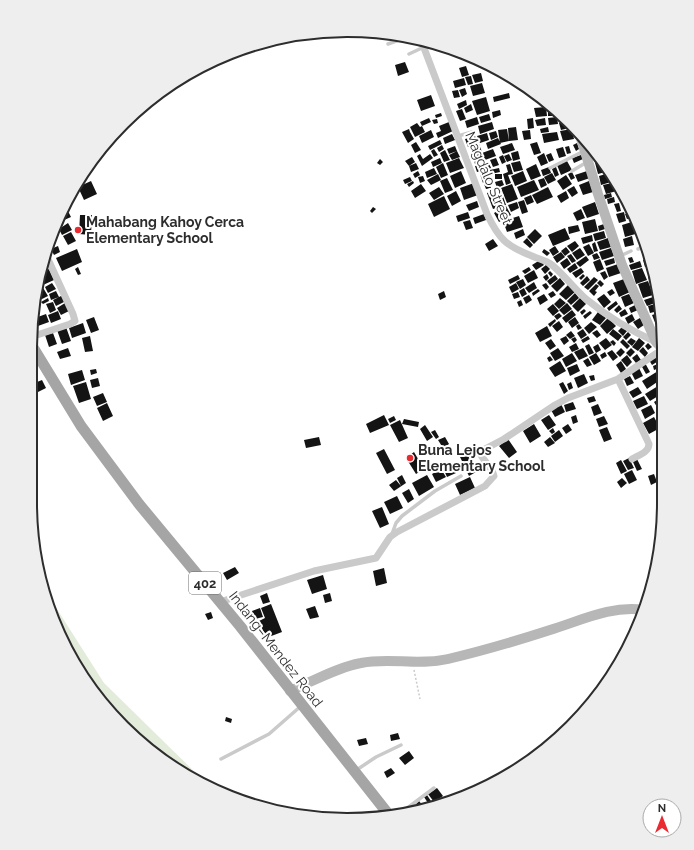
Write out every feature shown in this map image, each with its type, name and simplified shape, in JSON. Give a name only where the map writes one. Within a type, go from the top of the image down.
[{"type":"main road","name":"Indang–Mendez Road","points":[[37,354],[74,415],[139,504],[220,602],[385,810]]},
{"type":"street","name":"Magdalo Street","points":[[423,47],[487,214],[494,228],[502,239],[510,246],[550,263],[572,286],[607,315],[657,345]]},
{"type":"street","points":[[585,150],[619,256],[657,337]]},
{"type":"street","points":[[38,335],[75,321],[49,262]]},
{"type":"street","points":[[220,602],[314,571],[376,558],[396,532],[485,486],[491,481],[494,476],[493,471],[480,453],[483,450],[504,439],[568,398],[618,378],[657,350]]},
{"type":"street","points":[[618,378],[649,444],[649,448],[647,450],[632,459]]},
{"type":"street","points":[[290,691],[360,663],[386,661],[413,663],[446,660],[551,630],[598,614],[638,609]]},
{"type":"lane","points":[[388,44],[395,41]]},
{"type":"lane","points":[[409,54],[419,46]]},
{"type":"lane","points":[[458,136],[472,132]]},
{"type":"lane","points":[[550,168],[585,150]]},
{"type":"lane","points":[[572,171],[588,162]]},
{"type":"lane","points":[[619,256],[631,251]]},
{"type":"lane","points":[[390,538],[396,523],[402,516],[436,491],[461,476]]},
{"type":"lane","points":[[221,759],[269,734],[302,706]]},
{"type":"lane","points":[[354,772],[401,745]]},
{"type":"lane","points":[[410,806],[434,788]]},
{"type":"path","points":[[413,663],[420,699]]},
{"type":"green space","points":[[53,603],[104,683],[196,773],[158,749],[128,722],[101,692],[89,675],[69,640]]},
{"type":"building","points":[[405,62],[409,72],[398,76],[395,65]]},
{"type":"building","points":[[466,66],[469,75],[462,77],[459,68]]},
{"type":"building","points":[[481,73],[483,81],[475,83],[472,75]]},
{"type":"building","points":[[471,76],[473,84],[468,85],[465,77]]},
{"type":"building","points":[[464,78],[466,85],[455,88],[453,81]]},
{"type":"building","points":[[482,83],[485,93],[473,96],[470,86]]},
{"type":"building","points":[[465,88],[467,94],[462,97],[459,90]]},
{"type":"building","points":[[458,90],[460,97],[454,98],[452,91]]},
{"type":"building","points":[[509,93],[510,98],[494,102],[493,97]]},
{"type":"building","points":[[431,95],[435,106],[421,111],[417,100]]},
{"type":"building","points":[[486,97],[490,111],[477,115],[472,101]]},
{"type":"building","points":[[466,100],[467,105],[459,109],[457,104]]},
{"type":"building","points":[[471,104],[473,110],[466,113],[464,108]]},
{"type":"building","points":[[543,107],[546,110],[547,116],[536,117],[534,108]]},
{"type":"building","points":[[462,109],[466,119],[460,121],[456,111]]},
{"type":"building","points":[[500,110],[501,115],[493,118],[492,112]]},
{"type":"building","points":[[548,111],[553,116],[548,116]]},
{"type":"building","points":[[441,113],[442,116],[436,118],[435,115]]},
{"type":"building","points":[[489,114],[491,120],[481,123],[479,117]]},
{"type":"building","points":[[477,117],[479,124],[467,128],[465,121]]},
{"type":"building","points":[[555,117],[557,120],[558,124],[549,125],[548,118]]},
{"type":"building","points":[[429,118],[431,122],[422,126],[420,122]]},
{"type":"building","points":[[533,118],[534,128],[528,129],[527,119]]},
{"type":"building","points":[[545,118],[546,125],[537,126],[535,120]]},
{"type":"building","points":[[437,119],[438,123],[434,124],[432,120]]},
{"type":"building","points":[[449,122],[453,131],[438,138],[436,133],[441,131],[439,126]]},
{"type":"building","points":[[492,122],[494,129],[480,134],[478,126]]},
{"type":"building","points":[[417,123],[420,127],[412,131],[410,127]]},
{"type":"building","points":[[559,123],[560,123],[567,129],[561,130]]},
{"type":"building","points":[[422,126],[425,132],[415,137],[412,131]]},
{"type":"building","points":[[516,127],[518,140],[509,141],[508,128]]},
{"type":"building","points":[[548,127],[549,132],[541,133],[540,129]]},
{"type":"building","points":[[409,129],[414,139],[408,143],[402,132]]},
{"type":"building","points":[[507,129],[509,141],[500,143],[498,130]]},
{"type":"building","points":[[431,130],[434,137],[422,143],[419,136]]},
{"type":"building","points":[[530,130],[531,139],[524,140],[522,131]]},
{"type":"building","points":[[568,130],[573,136],[574,139],[563,141],[560,131]]},
{"type":"building","points":[[496,131],[498,137],[491,140],[489,133]]},
{"type":"building","points":[[557,132],[559,140],[544,143],[542,134]]},
{"type":"building","points":[[487,133],[489,140],[480,143],[477,136]]},
{"type":"building","points":[[452,134],[455,140],[445,144],[443,138]]},
{"type":"building","points":[[475,136],[478,143],[468,147],[465,139]]},
{"type":"building","points":[[498,138],[501,144],[488,149],[486,143]]},
{"type":"building","points":[[440,140],[442,144],[430,150],[428,146]]},
{"type":"building","points":[[416,142],[421,150],[415,153],[411,145]]},
{"type":"building","points":[[537,142],[541,153],[534,155],[530,144]]},
{"type":"building","points":[[512,143],[515,150],[503,154],[500,147]]},
{"type":"building","points":[[577,143],[579,149],[576,151],[573,145]]},
{"type":"building","points":[[479,144],[482,152],[475,154],[472,147]]},
{"type":"building","points":[[442,145],[444,149],[439,152],[437,148]]},
{"type":"building","points":[[455,146],[457,151],[449,154],[447,149]]},
{"type":"building","points":[[569,146],[571,153],[567,154],[565,147]]},
{"type":"building","points":[[563,147],[566,156],[559,158],[556,149]]},
{"type":"building","points":[[434,149],[438,155],[434,157],[431,151]]},
{"type":"building","points":[[493,149],[496,156],[485,160],[482,153]]},
{"type":"building","points":[[445,150],[450,160],[444,162],[440,153]]},
{"type":"building","points":[[457,151],[460,157],[452,160],[449,155]]},
{"type":"building","points":[[518,151],[520,159],[513,161],[511,153]]},
{"type":"building","points":[[544,153],[548,163],[541,166],[537,157]]},
{"type":"building","points":[[551,153],[554,160],[549,162],[546,155]]},
{"type":"building","points":[[420,154],[423,159],[430,154],[433,158],[422,166],[417,156]]},
{"type":"building","points":[[479,154],[482,161],[475,164],[473,156]]},
{"type":"building","points":[[509,154],[512,160],[507,162],[504,156]]},
{"type":"building","points":[[503,155],[506,162],[502,164],[499,157]]},
{"type":"building","points":[[581,155],[583,159],[574,163],[572,158]]},
{"type":"building","points":[[412,157],[415,162],[409,166],[405,161]]},
{"type":"building","points":[[440,158],[442,163],[433,167],[431,162]]},
{"type":"building","points":[[459,158],[464,168],[450,173],[446,163]]},
{"type":"building","points":[[496,158],[499,165],[493,167],[490,160]]},
{"type":"building","points":[[380,159],[383,162],[380,165],[377,163]]},
{"type":"building","points":[[594,160],[603,173],[598,174]]},
{"type":"building","points":[[488,161],[491,168],[484,170],[482,163]]},
{"type":"building","points":[[520,161],[523,170],[514,172],[511,163]]},
{"type":"building","points":[[567,161],[572,170],[561,175],[557,165]]},
{"type":"building","points":[[416,163],[419,169],[411,172],[409,166]]},
{"type":"building","points":[[443,163],[448,175],[441,178],[436,167]]},
{"type":"building","points":[[510,164],[513,174],[508,175],[511,183],[506,185],[503,174],[508,172],[506,165]]},
{"type":"building","points":[[536,164],[541,176],[531,180],[526,169]]},
{"type":"building","points":[[480,165],[482,171],[477,172],[475,166]]},
{"type":"building","points":[[549,167],[551,173],[543,176],[541,170]]},
{"type":"building","points":[[556,167],[559,175],[555,177],[552,169]]},
{"type":"building","points":[[434,168],[437,174],[427,178],[425,172]]},
{"type":"building","points":[[499,168],[500,172],[491,174],[490,170]]},
{"type":"building","points":[[418,171],[420,175],[415,178],[413,174]]},
{"type":"building","points":[[461,171],[466,183],[455,188],[450,176]]},
{"type":"building","points":[[488,171],[491,180],[483,183],[480,174]]},
{"type":"building","points":[[523,171],[527,181],[515,186],[511,176]]},
{"type":"building","points":[[587,171],[590,178],[578,182],[575,175]]},
{"type":"building","points":[[572,172],[575,178],[571,180],[568,174]]},
{"type":"building","points":[[552,173],[556,180],[548,184],[544,177]]},
{"type":"building","points":[[438,174],[441,180],[431,185],[427,180]]},
{"type":"building","points":[[495,174],[502,174],[502,179],[495,179]]},
{"type":"building","points":[[605,174],[609,182],[601,185],[599,176]]},
{"type":"building","points":[[566,175],[572,184],[563,190],[557,181]]},
{"type":"building","points":[[423,176],[425,181],[420,183],[418,177]]},
{"type":"building","points":[[410,177],[412,181],[405,184],[403,180]]},
{"type":"building","points":[[447,178],[453,190],[445,193],[440,181]]},
{"type":"building","points":[[544,178],[547,185],[541,188],[538,180]]},
{"type":"building","points":[[502,180],[504,185],[497,188],[495,182]]},
{"type":"building","points":[[534,180],[539,190],[521,197],[517,187]]},
{"type":"building","points":[[91,181],[97,194],[84,200],[80,191],[83,185]]},
{"type":"building","points":[[413,181],[414,183],[409,187],[407,184]]},
{"type":"building","points":[[589,181],[593,192],[583,195],[579,185]]},
{"type":"building","points":[[474,183],[478,195],[464,200],[460,188]]},
{"type":"building","points":[[489,183],[491,188],[486,189],[484,184]]},
{"type":"building","points":[[610,183],[615,192],[606,194],[603,185]]},
{"type":"building","points":[[421,184],[426,191],[415,198],[411,191]]},
{"type":"building","points":[[512,184],[518,199],[507,203],[501,188]]},
{"type":"building","points":[[574,186],[578,193],[572,197],[567,190]]},
{"type":"building","points":[[439,187],[444,194],[434,200],[429,193]]},
{"type":"building","points":[[548,187],[553,197],[537,204],[532,195]]},
{"type":"building","points":[[500,188],[506,205],[493,209],[487,193]]},
{"type":"building","points":[[456,191],[461,201],[452,206],[447,196]]},
{"type":"building","points":[[566,191],[569,198],[561,203],[557,196]]},
{"type":"building","points":[[611,193],[612,197],[605,199],[604,195]]},
{"type":"building","points":[[531,195],[534,202],[527,205],[524,198]]},
{"type":"building","points":[[444,196],[450,209],[434,217],[428,204]]},
{"type":"building","points":[[614,197],[615,202],[608,204],[607,199]]},
{"type":"building","points":[[524,200],[528,212],[522,214],[518,202]]},
{"type":"building","points":[[477,201],[479,207],[469,211],[466,205]]},
{"type":"building","points":[[517,202],[519,208],[511,212],[508,205]]},
{"type":"building","points":[[595,202],[599,214],[587,218],[582,207]]},
{"type":"building","points":[[619,203],[621,211],[617,212],[614,204]]},
{"type":"building","points":[[506,206],[511,215],[499,222],[494,213]]},
{"type":"building","points":[[373,207],[376,209],[372,213],[370,211]]},
{"type":"building","points":[[581,209],[585,218],[577,221],[573,213]]},
{"type":"building","points":[[68,212],[71,217],[65,220]]},
{"type":"building","points":[[468,212],[470,218],[458,222],[456,216]]},
{"type":"building","points":[[624,212],[626,221],[619,223],[616,214]]},
{"type":"building","points":[[484,214],[486,220],[475,224],[473,218]]},
{"type":"building","points":[[80,215],[92,215],[91,235],[79,234]]},
{"type":"building","points":[[519,216],[523,227],[507,232],[503,221]]},
{"type":"building","points":[[595,219],[598,231],[585,234],[582,222]]},
{"type":"building","points":[[470,220],[473,228],[466,230],[463,222]]},
{"type":"building","points":[[631,222],[636,234],[625,237],[622,225]]},
{"type":"building","points":[[68,223],[72,230],[62,235],[60,231],[61,228]]},
{"type":"building","points":[[604,224],[605,229],[599,231],[598,226]]},
{"type":"building","points":[[578,225],[580,231],[569,234],[568,227]]},
{"type":"building","points":[[565,228],[570,239],[553,246],[548,235]]},
{"type":"building","points":[[523,229],[525,235],[516,239],[514,233]]},
{"type":"building","points":[[535,229],[542,236],[534,244],[527,237]]},
{"type":"building","points":[[604,231],[606,238],[595,241],[593,234]]},
{"type":"building","points":[[71,232],[76,241],[68,245],[63,236]]},
{"type":"building","points":[[592,235],[593,241],[583,244],[581,238]]},
{"type":"building","points":[[632,236],[634,245],[625,247],[623,239]]},
{"type":"building","points":[[527,238],[533,245],[530,248],[523,242]]},
{"type":"building","points":[[608,238],[611,247],[600,250],[597,242]]},
{"type":"building","points":[[493,239],[498,246],[489,251],[485,244]]},
{"type":"building","points":[[575,241],[579,246],[572,252],[567,246]]},
{"type":"building","points":[[595,242],[598,251],[594,252],[592,244]]},
{"type":"building","points":[[589,244],[594,253],[588,256],[583,247]]},
{"type":"building","points":[[58,246],[60,252],[54,255],[53,248]]},
{"type":"building","points":[[555,246],[559,252],[553,256],[549,250]]},
{"type":"building","points":[[566,247],[570,252],[565,256],[561,251]]},
{"type":"building","points":[[580,248],[585,255],[577,260],[572,253]]},
{"type":"building","points":[[611,248],[614,256],[602,260],[599,252]]},
{"type":"building","points":[[77,249],[82,262],[62,271],[56,258]]},
{"type":"building","points":[[544,249],[550,253],[547,256],[542,252]]},
{"type":"building","points":[[561,252],[565,257],[557,263],[553,257]]},
{"type":"building","points":[[597,253],[600,258],[594,260],[592,255]]},
{"type":"building","points":[[571,254],[576,261],[572,263],[567,256]]},
{"type":"building","points":[[586,256],[589,260],[580,267],[576,263]]},
{"type":"building","points":[[632,257],[634,262],[630,263],[628,258]]},
{"type":"building","points":[[567,258],[571,264],[564,269],[560,263]]},
{"type":"building","points":[[614,258],[615,263],[606,266],[604,261]]},
{"type":"building","points":[[600,259],[604,269],[597,272],[593,262]]},
{"type":"building","points":[[540,260],[544,265],[536,270],[532,265]]},
{"type":"building","points":[[640,261],[642,267],[631,270],[629,265]]},
{"type":"building","points":[[575,263],[578,268],[570,273],[567,269]]},
{"type":"building","points":[[618,264],[621,273],[609,277],[606,268]]},
{"type":"building","points":[[546,265],[550,269],[545,274],[541,269]]},
{"type":"building","points":[[78,267],[81,274],[78,275],[75,269]]},
{"type":"building","points":[[529,267],[531,270],[525,274],[522,271]]},
{"type":"building","points":[[581,268],[584,272],[576,278],[572,273]]},
{"type":"building","points":[[642,268],[647,280],[636,284],[632,271]]},
{"type":"building","points":[[49,269],[54,280],[44,285],[47,270]]},
{"type":"building","points":[[534,270],[538,278],[528,283],[524,276]]},
{"type":"building","points":[[550,271],[553,274],[551,277],[548,273]]},
{"type":"building","points":[[605,271],[608,277],[604,280],[600,273]]},
{"type":"building","points":[[547,274],[549,278],[546,281],[543,277]]},
{"type":"building","points":[[583,274],[585,276],[581,280],[579,278]]},
{"type":"building","points":[[518,275],[520,279],[510,284],[508,280]]},
{"type":"building","points":[[555,275],[558,279],[550,285],[547,281]]},
{"type":"building","points":[[587,276],[590,280],[583,286],[580,283]]},
{"type":"building","points":[[594,277],[598,280],[588,290],[584,287]]},
{"type":"building","points":[[560,278],[565,284],[557,292],[551,286]]},
{"type":"building","points":[[523,279],[526,285],[520,289],[516,282]]},
{"type":"building","points":[[624,279],[630,292],[619,297],[613,283]]},
{"type":"building","points":[[600,280],[604,284],[601,287],[597,283]]},
{"type":"building","points":[[648,281],[652,295],[643,298],[638,284]]},
{"type":"building","points":[[534,282],[537,288],[529,293],[525,288]]},
{"type":"building","points":[[52,283],[56,289],[48,293],[45,287]]},
{"type":"building","points":[[516,283],[519,289],[512,293],[509,287]]},
{"type":"building","points":[[546,283],[549,287],[546,290],[542,285]]},
{"type":"building","points":[[569,284],[576,291],[566,300],[559,294]]},
{"type":"building","points":[[596,284],[599,286],[595,291],[597,292],[594,296],[589,291]]},
{"type":"building","points":[[43,288],[48,296],[41,299]]},
{"type":"building","points":[[524,288],[527,294],[522,297],[519,291]]},
{"type":"building","points":[[538,289],[540,291],[533,296],[532,293]]},
{"type":"building","points":[[612,289],[615,293],[610,296],[607,292]]},
{"type":"building","points":[[56,291],[59,297],[51,300],[49,294]]},
{"type":"building","points":[[444,291],[446,297],[440,300],[438,294]]},
{"type":"building","points":[[553,291],[556,295],[551,298],[548,294]]},
{"type":"building","points":[[518,292],[520,297],[514,299],[512,294]]},
{"type":"building","points":[[575,293],[579,298],[571,305],[567,301]]},
{"type":"building","points":[[544,294],[548,300],[540,305],[537,298]]},
{"type":"building","points":[[604,294],[611,302],[604,308],[597,299]]},
{"type":"building","points":[[629,294],[634,303],[625,307],[621,297]]},
{"type":"building","points":[[63,295],[66,301],[56,306],[53,300]]},
{"type":"building","points":[[529,295],[532,300],[526,304],[523,298]]},
{"type":"building","points":[[653,297],[653,304],[647,306],[644,300]]},
{"type":"building","points":[[48,298],[49,301],[43,304],[41,302]]},
{"type":"building","points":[[560,298],[566,303],[559,309],[554,304]]},
{"type":"building","points":[[580,298],[586,304],[578,312],[572,306]]},
{"type":"building","points":[[521,300],[523,305],[519,307],[517,302]]},
{"type":"building","points":[[616,301],[618,304],[609,311],[607,308]]},
{"type":"building","points":[[53,302],[56,310],[50,313],[46,304]]},
{"type":"building","points":[[65,303],[69,311],[61,315],[57,308]]},
{"type":"building","points":[[567,303],[572,309],[564,315],[559,310]]},
{"type":"building","points":[[553,304],[559,311],[553,316],[547,309]]},
{"type":"building","points":[[654,304],[654,312],[650,313],[648,306]]},
{"type":"building","points":[[619,305],[622,309],[617,313],[614,310]]},
{"type":"building","points":[[635,305],[638,310],[631,313],[629,308]]},
{"type":"building","points":[[584,309],[586,311],[582,315],[580,312]]},
{"type":"building","points":[[625,309],[628,314],[621,317],[619,313]]},
{"type":"building","points":[[572,310],[576,315],[566,323],[562,318]]},
{"type":"building","points":[[58,311],[61,319],[51,323],[48,315]]},
{"type":"building","points":[[590,311],[592,313],[585,319],[583,316]]},
{"type":"building","points":[[598,312],[606,318],[600,325],[592,320]]},
{"type":"building","points":[[559,313],[562,316],[557,320],[554,316]]},
{"type":"building","points":[[46,314],[49,322],[38,326],[39,317]]},
{"type":"building","points":[[632,314],[635,320],[628,324],[625,318]]},
{"type":"building","points":[[655,314],[656,324],[652,315]]},
{"type":"building","points":[[94,317],[99,330],[91,333],[86,320]]},
{"type":"building","points":[[575,317],[579,323],[572,328],[568,322]]},
{"type":"building","points":[[608,318],[616,326],[607,334],[600,326]]},
{"type":"building","points":[[640,318],[644,325],[638,329],[633,322]]},
{"type":"building","points":[[555,319],[556,321],[550,327],[548,324]]},
{"type":"building","points":[[559,321],[563,327],[557,332],[552,326]]},
{"type":"building","points":[[591,322],[597,327],[589,334],[584,328]]},
{"type":"building","points":[[83,323],[86,333],[72,338],[69,328]]},
{"type":"building","points":[[579,324],[582,328],[578,330],[576,326]]},
{"type":"building","points":[[547,326],[552,336],[540,342],[535,333]]},
{"type":"building","points":[[66,327],[71,341],[62,344],[57,330]]},
{"type":"building","points":[[622,327],[627,331],[623,336],[618,331]]},
{"type":"building","points":[[583,329],[587,335],[581,339],[577,333]]},
{"type":"building","points":[[613,329],[622,336],[618,341],[609,334]]},
{"type":"building","points":[[597,330],[601,335],[597,338],[592,333]]},
{"type":"building","points":[[571,331],[575,336],[570,339],[566,335]]},
{"type":"building","points":[[628,332],[631,335],[626,340],[623,337]]},
{"type":"building","points":[[53,333],[57,344],[49,347],[45,335]]},
{"type":"building","points":[[90,336],[93,351],[85,352],[82,338]]},
{"type":"building","points":[[566,336],[569,341],[564,345],[560,339]]},
{"type":"building","points":[[588,336],[590,339],[583,343],[581,340]]},
{"type":"building","points":[[575,337],[577,340],[574,343],[571,339]]},
{"type":"building","points":[[606,338],[612,345],[605,350],[599,343]]},
{"type":"building","points":[[631,338],[636,341],[632,346],[627,342]]},
{"type":"building","points":[[639,338],[645,343],[638,351],[632,347]]},
{"type":"building","points":[[551,339],[556,346],[550,350],[545,343]]},
{"type":"building","points":[[623,339],[630,346],[627,349],[620,342]]},
{"type":"building","points":[[613,340],[616,343],[614,346],[610,342]]},
{"type":"building","points":[[576,343],[579,349],[572,352],[569,347]]},
{"type":"building","points":[[648,343],[652,347],[648,350],[645,346]]},
{"type":"building","points":[[589,344],[594,353],[589,355],[585,346]]},
{"type":"building","points":[[598,344],[601,350],[596,353],[593,347]]},
{"type":"building","points":[[643,347],[648,353],[645,357],[639,351]]},
{"type":"building","points":[[68,348],[71,356],[60,359],[57,352]]},
{"type":"building","points":[[558,348],[564,356],[555,361],[550,353]]},
{"type":"building","points":[[583,348],[588,356],[579,360],[574,352]]},
{"type":"building","points":[[621,348],[625,352],[620,357],[616,353]]},
{"type":"building","points":[[631,348],[635,352],[630,357],[626,353]]},
{"type":"building","points":[[612,350],[618,357],[613,361],[607,353]]},
{"type":"building","points":[[605,352],[607,356],[602,359],[600,355]]},
{"type":"building","points":[[572,353],[577,361],[566,367],[562,359]]},
{"type":"building","points":[[596,353],[601,361],[594,365],[589,357]]},
{"type":"building","points":[[637,354],[641,360],[636,363],[632,358]]},
{"type":"building","points":[[657,354],[657,362],[652,365],[649,360]]},
{"type":"building","points":[[627,355],[632,362],[627,367],[621,360]]},
{"type":"building","points":[[550,356],[553,360],[549,362],[547,358]]},
{"type":"building","points":[[588,358],[592,365],[587,367],[583,361]]},
{"type":"building","points":[[560,361],[566,371],[555,377],[549,368]]},
{"type":"building","points":[[621,361],[626,369],[621,373],[616,365]]},
{"type":"building","points":[[645,363],[650,372],[646,374],[641,365]]},
{"type":"building","points":[[577,364],[580,371],[570,376],[567,368]]},
{"type":"building","points":[[657,364],[657,369],[654,370],[653,366]]},
{"type":"building","points":[[639,368],[643,376],[635,380],[631,372]]},
{"type":"building","points":[[96,369],[97,373],[91,375],[90,370]]},
{"type":"building","points":[[82,370],[85,380],[71,385],[68,374]]},
{"type":"building","points":[[657,372],[657,382],[647,389],[642,381]]},
{"type":"building","points":[[584,374],[588,383],[578,388],[574,378]]},
{"type":"building","points":[[594,375],[595,380],[591,381],[589,376]]},
{"type":"building","points":[[630,376],[634,383],[627,386],[624,379]]},
{"type":"building","points":[[98,378],[100,386],[92,388],[90,380]]},
{"type":"building","points":[[42,380],[46,388],[37,392],[37,382]]},
{"type":"building","points":[[86,382],[91,399],[79,403],[73,386]]},
{"type":"building","points":[[563,382],[568,391],[564,394],[559,384]]},
{"type":"building","points":[[571,382],[573,388],[569,390],[567,384]]},
{"type":"building","points":[[638,387],[642,393],[633,398],[629,392]]},
{"type":"building","points":[[657,387],[657,397],[650,401],[645,394]]},
{"type":"building","points":[[103,393],[107,402],[97,406],[93,397]]},
{"type":"building","points":[[594,396],[596,401],[589,403],[587,398]]},
{"type":"building","points":[[644,396],[648,404],[637,409],[633,401]]},
{"type":"building","points":[[657,400],[657,407],[654,402]]},
{"type":"building","points":[[573,402],[576,409],[566,412],[564,405]]},
{"type":"building","points":[[107,403],[113,416],[103,421],[97,408]]},
{"type":"building","points":[[561,404],[565,412],[555,417],[551,410]]},
{"type":"building","points":[[598,404],[602,413],[594,416],[591,407]]},
{"type":"building","points":[[651,405],[655,413],[645,419],[641,410]]},
{"type":"building","points":[[384,415],[389,425],[370,433],[366,424]]},
{"type":"building","points":[[549,415],[556,425],[548,430],[541,420]]},
{"type":"building","points":[[576,415],[578,422],[573,424],[571,417]]},
{"type":"building","points":[[394,416],[396,420],[390,423],[388,419]]},
{"type":"building","points":[[604,416],[608,424],[599,427],[596,419]]},
{"type":"building","points":[[654,417],[657,422],[657,430],[649,434],[643,423]]},
{"type":"building","points":[[404,419],[419,422],[418,427],[402,424]]},
{"type":"building","points":[[400,420],[408,438],[399,442],[390,425]]},
{"type":"building","points":[[534,424],[541,436],[530,443],[523,431]]},
{"type":"building","points":[[568,424],[572,430],[566,434],[562,428]]},
{"type":"building","points":[[425,425],[433,437],[427,441],[420,429]]},
{"type":"building","points":[[607,427],[612,439],[604,442],[599,430]]},
{"type":"building","points":[[553,428],[555,432],[552,434],[549,431]]},
{"type":"building","points":[[435,430],[439,437],[436,439],[431,432]]},
{"type":"building","points":[[559,430],[563,436],[555,442],[551,436]]},
{"type":"building","points":[[319,437],[321,445],[306,448],[304,440]]},
{"type":"building","points":[[445,437],[449,444],[443,448],[438,440]]},
{"type":"building","points":[[550,437],[555,443],[548,447],[544,442]]},
{"type":"building","points":[[508,439],[517,452],[509,458],[499,446]]},
{"type":"building","points":[[384,449],[395,470],[387,474],[376,453]]},
{"type":"building","points":[[414,452],[424,469],[416,474],[406,458]]},
{"type":"building","points":[[469,452],[472,459],[463,463],[460,457]]},
{"type":"building","points":[[629,458],[634,468],[628,470],[623,461]]},
{"type":"building","points":[[637,459],[642,469],[637,471],[633,462]]},
{"type":"building","points":[[621,460],[627,471],[621,474],[616,463]]},
{"type":"building","points":[[470,461],[476,472],[469,476],[463,464]]},
{"type":"building","points":[[451,464],[456,473],[447,477],[443,468]]},
{"type":"building","points":[[441,469],[446,477],[436,482],[432,474]]},
{"type":"building","points":[[632,470],[637,480],[629,484],[624,474]]},
{"type":"building","points":[[654,474],[657,482],[651,485],[648,476]]},
{"type":"building","points":[[402,475],[406,483],[394,491],[389,485],[396,480],[401,486],[397,478]]},
{"type":"building","points":[[427,475],[434,487],[419,496],[412,483]]},
{"type":"building","points":[[470,477],[475,488],[460,495],[455,484]]},
{"type":"building","points":[[622,478],[627,483],[621,488],[617,482]]},
{"type":"building","points":[[409,489],[414,499],[408,503],[402,493]]},
{"type":"building","points":[[397,496],[403,508],[390,514],[384,502]]},
{"type":"building","points":[[382,507],[389,524],[380,528],[372,511]]},
{"type":"building","points":[[235,567],[239,573],[227,580],[223,573]]},
{"type":"building","points":[[384,568],[387,583],[376,586],[373,571]]},
{"type":"building","points":[[323,575],[327,589],[312,594],[307,580]]},
{"type":"building","points":[[267,593],[270,602],[263,604],[260,596]]},
{"type":"building","points":[[330,593],[332,601],[325,603],[323,595]]},
{"type":"building","points":[[271,604],[282,632],[266,638],[259,621],[265,618],[261,608]]},
{"type":"building","points":[[315,606],[319,617],[310,619],[306,609]]},
{"type":"building","points":[[260,608],[263,617],[255,619],[252,611]]},
{"type":"building","points":[[211,612],[213,618],[208,620],[205,614]]},
{"type":"building","points":[[280,656],[282,659],[277,661],[276,658]]},
{"type":"building","points":[[226,717],[232,719],[231,723],[225,721]]},
{"type":"building","points":[[398,733],[400,739],[391,741],[390,735]]},
{"type":"building","points":[[366,738],[368,744],[359,746],[357,740]]},
{"type":"building","points":[[409,751],[414,758],[405,765],[399,758]]},
{"type":"building","points":[[391,768],[395,773],[387,778],[384,772]]},
{"type":"building","points":[[437,788],[443,796],[433,801],[428,794]]},
{"type":"building","points":[[427,795],[431,801],[427,802],[424,797]]},
{"type":"place","name":"Mahabang Kahoy Cerca Elementary School","points":[[78,230]]},
{"type":"place","name":"Buna Lejos Elementary School","points":[[410,458]]}]
